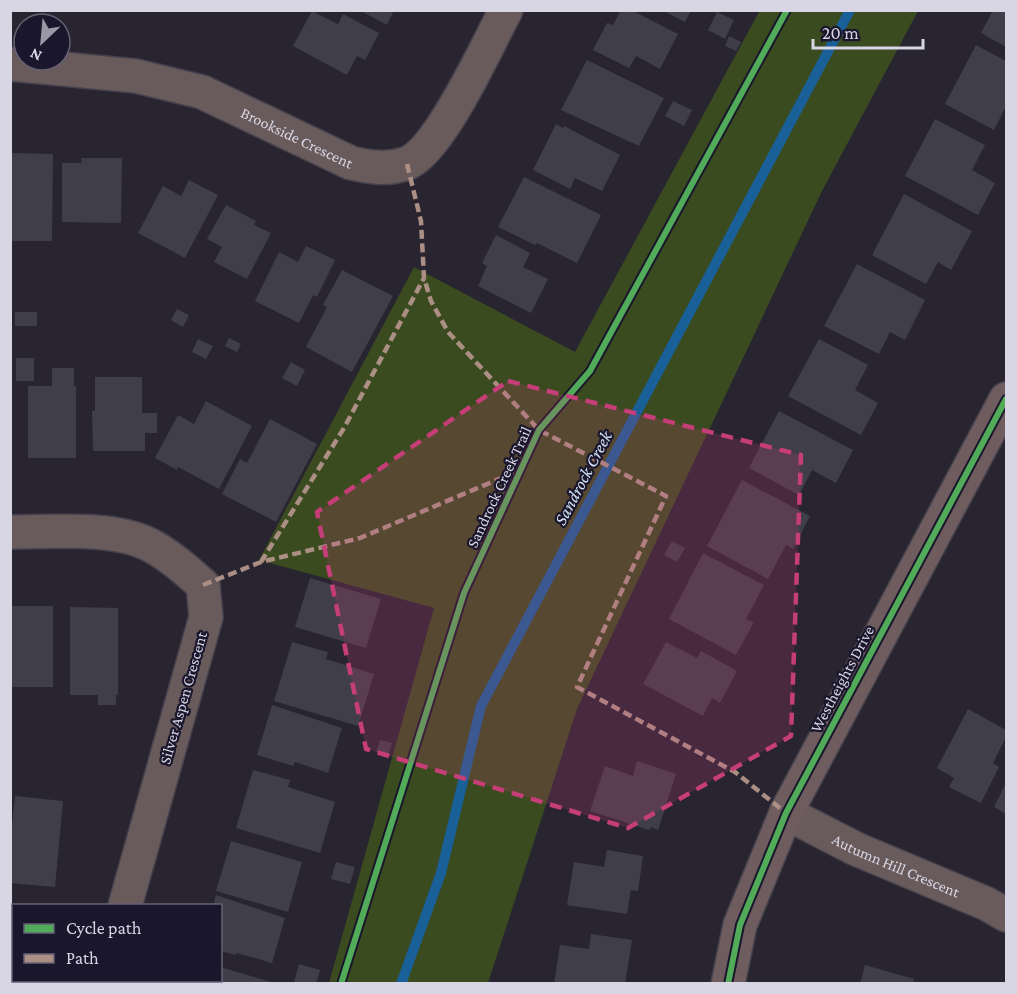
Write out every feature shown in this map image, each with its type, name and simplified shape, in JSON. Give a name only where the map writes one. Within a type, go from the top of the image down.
[{"type":"street","name":"Brookside Crescent","points":[[10,64],[136,76],[202,92],[351,163],[376,169],[407,164],[429,146],[449,118],[506,10]]},
{"type":"street","name":"Westheights Drive","points":[[728,984],[740,925],[786,813],[1006,399]]},
{"type":"street","name":"Silver Aspen Crescent","points":[[10,532],[117,534],[147,543],[174,560],[203,585],[206,617],[126,904]]},
{"type":"street","name":"Autumn Hill Crescent","points":[[786,813],[856,849],[987,904],[1006,915]]},
{"type":"highlighted area","points":[[508,381],[801,455],[791,736],[628,828],[366,749],[317,512]]},
{"type":"green space","points":[[760,10],[918,11],[822,191],[577,709],[488,983],[329,983],[434,608],[259,560],[414,267],[575,352]]},
{"type":"building","points":[[359,10],[394,10],[387,25]]},
{"type":"building","points":[[621,10],[631,10],[678,34],[660,69],[636,56],[629,68],[593,50],[607,23],[613,25]]},
{"type":"building","points":[[662,10],[691,10],[685,22]]},
{"type":"building","points":[[993,10],[1006,10],[1006,47],[981,33]]},
{"type":"building","points":[[312,11],[338,24],[343,14],[379,33],[365,60],[357,56],[347,75],[293,46]]},
{"type":"building","points":[[717,12],[734,20],[725,39],[708,30]]},
{"type":"building","points":[[729,36],[741,42],[736,51],[725,46]]},
{"type":"building","points":[[976,45],[1006,61],[1006,106],[994,130],[945,104]]},
{"type":"building","points":[[587,60],[664,98],[639,146],[561,110]]},
{"type":"building","points":[[673,101],[692,110],[684,126],[665,116]]},
{"type":"building","points":[[935,119],[985,145],[972,170],[995,183],[978,215],[905,176]]},
{"type":"building","points":[[556,124],[620,155],[602,191],[575,178],[570,189],[533,170]]},
{"type":"building","points":[[10,153],[53,154],[52,241],[10,241]]},
{"type":"building","points":[[81,158],[122,158],[121,223],[62,222],[62,163],[82,163]]},
{"type":"building","points":[[524,177],[601,215],[577,263],[498,227]]},
{"type":"building","points":[[189,180],[218,195],[185,258],[138,233],[163,186],[181,196]]},
{"type":"building","points":[[904,194],[972,231],[951,270],[938,262],[926,284],[872,255]]},
{"type":"building","points":[[226,205],[256,221],[254,225],[271,233],[247,279],[214,262],[222,247],[207,239]]},
{"type":"building","points":[[496,235],[530,253],[523,267],[548,279],[531,313],[478,286],[487,266],[482,263]]},
{"type":"building","points":[[306,246],[335,260],[317,297],[313,295],[299,323],[255,301],[279,252],[298,262]]},
{"type":"building","points":[[857,264],[925,300],[905,340],[890,332],[879,354],[824,326]]},
{"type":"building","points":[[342,270],[393,296],[352,372],[306,347],[327,307],[323,305]]},
{"type":"building","points":[[177,309],[189,315],[183,327],[171,320]]},
{"type":"building","points":[[15,312],[37,312],[37,326],[15,326]]},
{"type":"building","points":[[229,338],[241,344],[237,352],[225,346]]},
{"type":"building","points":[[198,339],[213,346],[206,359],[192,352]]},
{"type":"building","points":[[819,339],[868,365],[855,390],[878,403],[861,435],[788,396]]},
{"type":"building","points":[[16,358],[34,358],[34,381],[16,381]]},
{"type":"building","points":[[291,362],[305,370],[297,386],[282,378]]},
{"type":"building","points":[[52,368],[74,368],[76,458],[28,458],[28,386],[52,386]]},
{"type":"building","points":[[95,377],[142,377],[142,413],[157,413],[157,433],[145,433],[145,451],[93,451],[92,411],[95,411]]},
{"type":"building","points":[[206,401],[252,426],[219,489],[178,467],[177,470],[155,458],[178,415],[194,424]]},
{"type":"building","points":[[779,411],[853,450],[836,483],[812,470],[799,495],[749,468]]},
{"type":"building","points":[[270,419],[317,444],[276,522],[222,494],[240,459],[247,463]]},
{"type":"building","points":[[742,480],[810,516],[793,549],[786,545],[768,579],[707,546]]},
{"type":"building","points":[[672,541],[685,548],[677,562],[664,555]]},
{"type":"building","points":[[703,553],[764,585],[746,619],[754,622],[736,655],[669,619]]},
{"type":"building","points":[[310,578],[381,599],[366,648],[295,627]]},
{"type":"building","points":[[10,606],[53,606],[53,687],[10,687]]},
{"type":"building","points":[[70,607],[118,608],[116,705],[98,705],[98,695],[70,695]]},
{"type":"building","points":[[292,642],[328,652],[326,659],[374,674],[358,726],[274,701]]},
{"type":"building","points":[[666,642],[697,658],[701,651],[737,671],[720,703],[712,698],[703,716],[643,684]]},
{"type":"building","points":[[272,705],[342,728],[328,773],[295,762],[293,766],[257,755]]},
{"type":"building","points":[[968,709],[1006,730],[1006,737],[993,763],[999,767],[981,803],[949,787],[954,778],[937,768]]},
{"type":"building","points":[[380,740],[392,743],[388,756],[376,752]]},
{"type":"building","points":[[637,761],[676,774],[658,830],[651,827],[649,830],[590,811],[605,766],[633,776]]},
{"type":"building","points":[[253,770],[290,780],[288,787],[335,802],[320,853],[236,828]]},
{"type":"building","points":[[1006,783],[1006,814],[994,807]]},
{"type":"building","points":[[15,796],[63,801],[55,887],[10,883],[10,844]]},
{"type":"building","points":[[231,841],[302,862],[288,912],[216,891]]},
{"type":"building","points":[[607,850],[643,856],[638,891],[631,890],[627,914],[567,905],[574,862],[604,867]]},
{"type":"building","points":[[336,862],[355,867],[350,884],[331,879]]},
{"type":"building","points":[[216,895],[285,918],[272,963],[237,953],[236,955],[222,952],[222,904],[214,904]]},
{"type":"building","points":[[591,934],[632,940],[625,984],[554,984],[560,945],[589,949]]},
{"type":"building","points":[[299,964],[320,970],[316,984],[294,982]]},
{"type":"building","points":[[865,965],[914,979],[913,984],[860,984]]},
{"type":"building","points":[[222,968],[275,983],[275,984],[190,984],[190,982],[222,982]]},
{"type":"waterway","name":"Sandrock Creek","points":[[401,984],[441,873],[481,706],[850,10]]},
{"type":"marked path","points":[[407,164],[421,221],[424,278],[431,301],[448,332],[539,430],[666,496],[577,687],[735,772],[786,813]]},
{"type":"marked path","points":[[261,562],[344,428],[424,278]]},
{"type":"marked path","points":[[203,585],[261,562],[360,538],[520,470]]},
{"type":"cycle path","name":"Sandrock Creek Trail","points":[[341,984],[464,593],[539,430],[590,371],[787,10]]},
{"type":"cycle path","points":[[728,984],[740,925],[786,813],[1006,399]]}]
